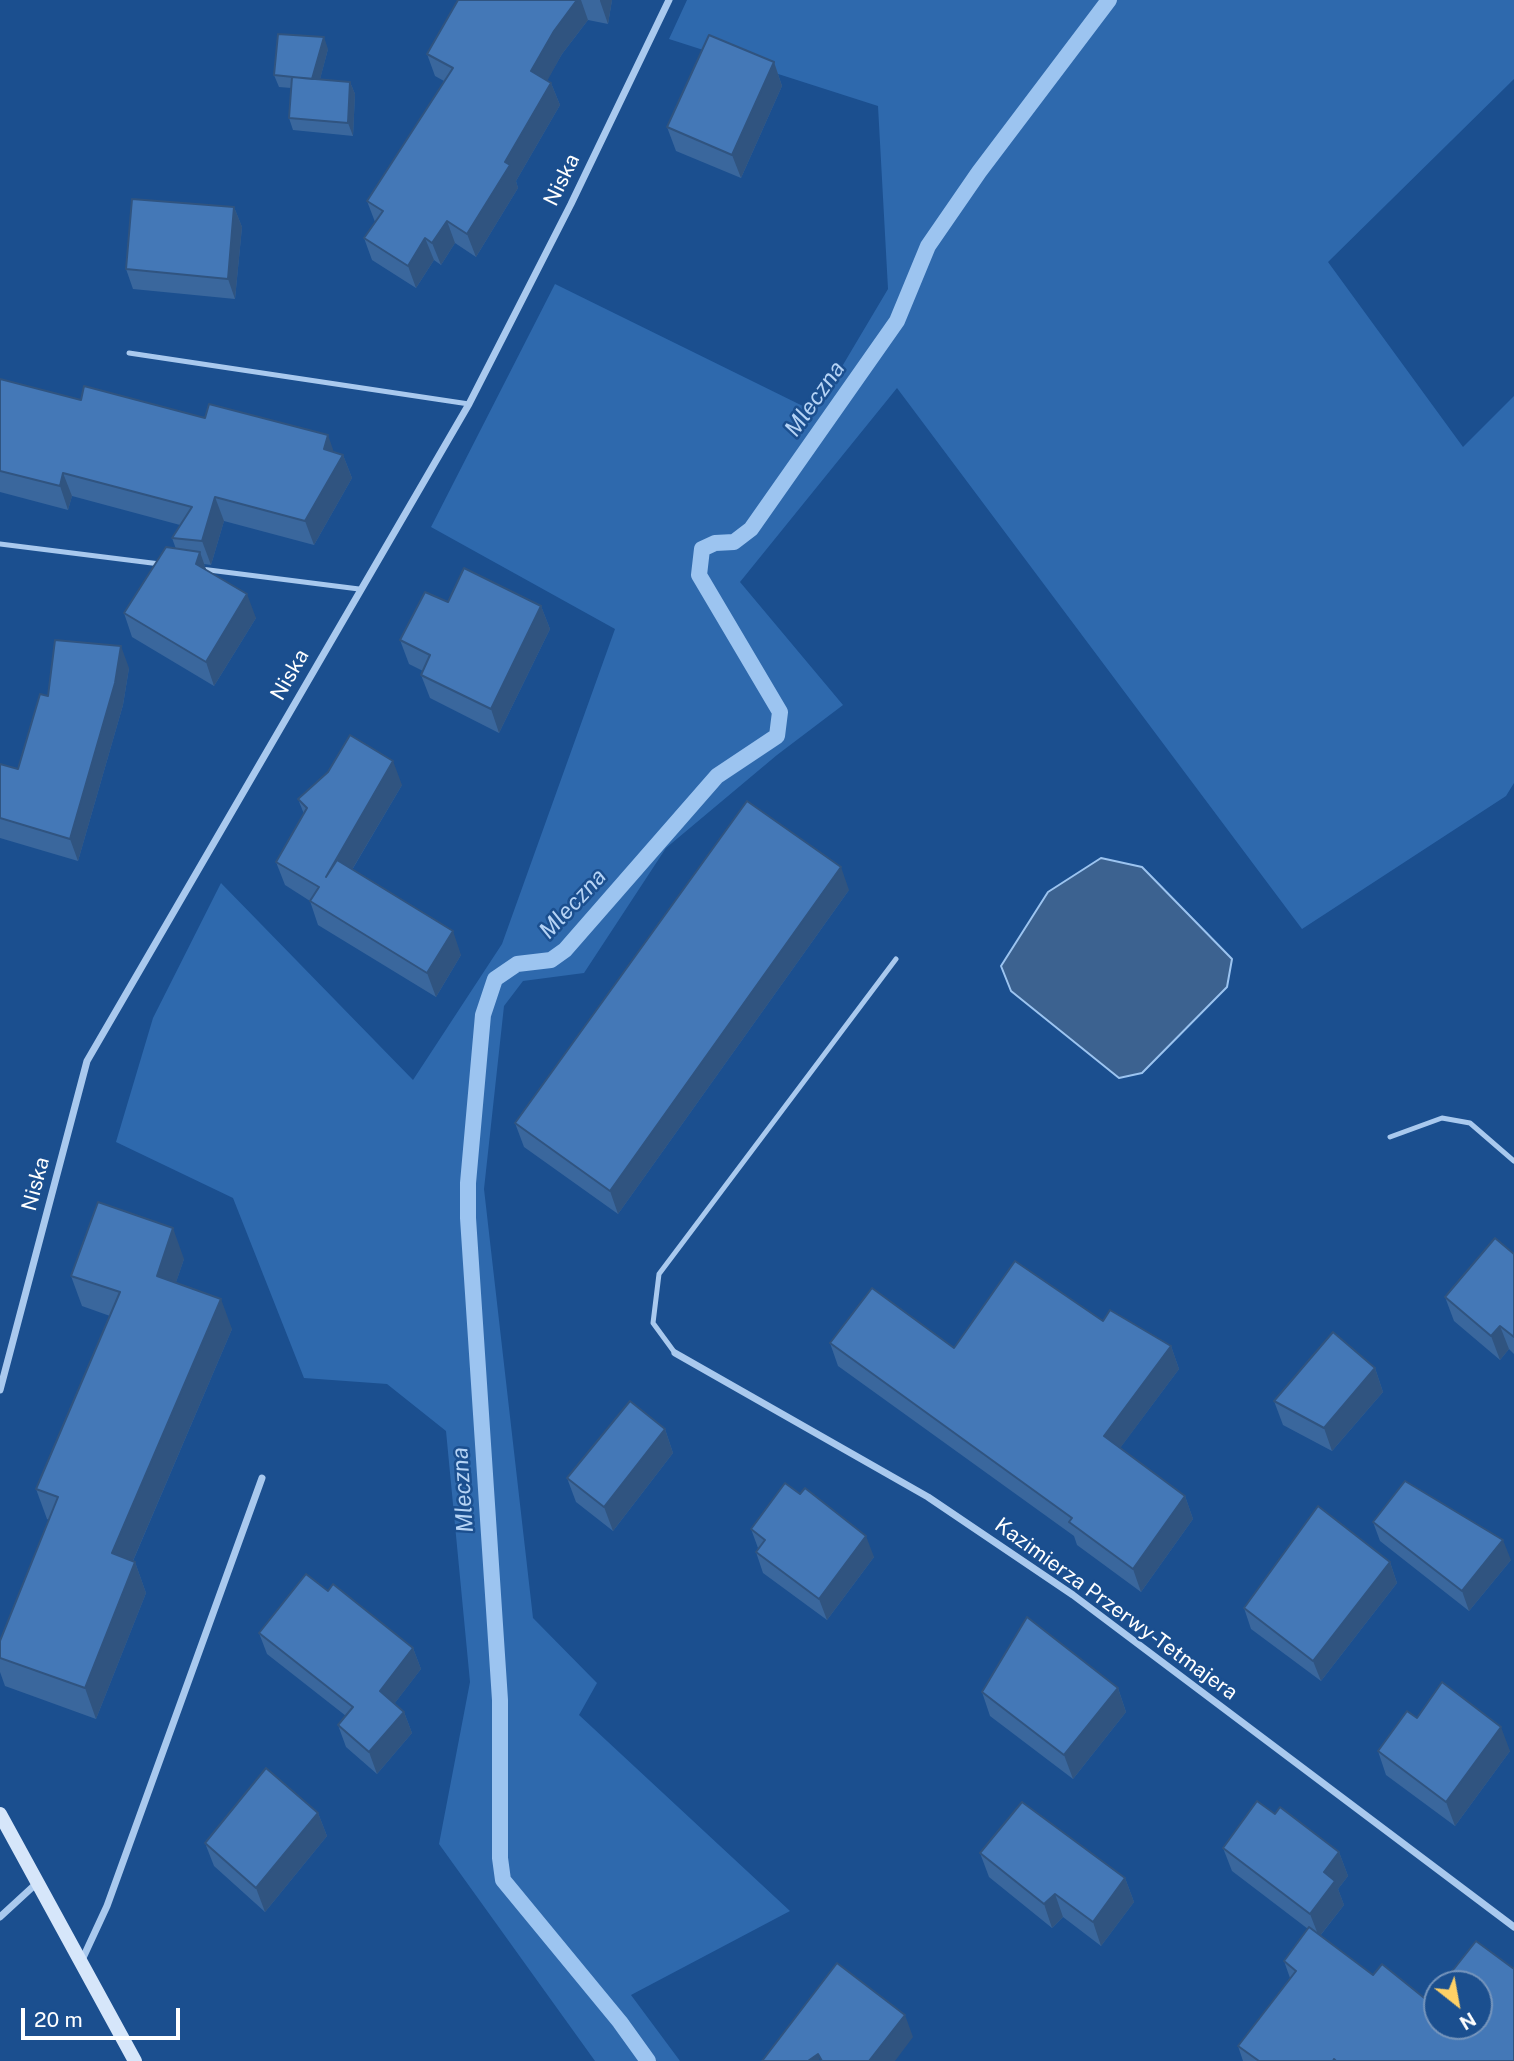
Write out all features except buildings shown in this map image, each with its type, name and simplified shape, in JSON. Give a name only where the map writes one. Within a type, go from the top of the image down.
[{"type":"street","name":"Niska","points":[[0,1390],[87,1060],[469,404],[668,0]]},
{"type":"street","name":"Kazimierza Przerwy-Tetmajera","points":[[675,1353],[928,1497],[1073,1595],[1514,1927]]},
{"type":"street","points":[[82,1960],[107,1906],[262,1478]]},
{"type":"street","points":[[0,1814],[135,2061]]},
{"type":"street","points":[[0,1917],[39,1881]]},
{"type":"lane","points":[[129,353],[469,404]]},
{"type":"lane","points":[[0,544],[166,565]]},
{"type":"lane","points":[[193,568],[359,589]]},
{"type":"lane","points":[[675,1353],[653,1323],[659,1274],[896,959]]},
{"type":"lane","points":[[1390,1137],[1442,1118],[1470,1123],[1514,1161]]},
{"type":"shaded area","points":[[687,0],[1514,0],[1514,79],[1328,262],[1463,447],[1514,396],[1514,783],[1506,796],[1302,929],[897,388],[740,582],[843,705],[777,755],[666,848],[584,973],[523,981],[504,1006],[484,1189],[533,1618],[597,1683],[579,1715],[790,1911],[631,1995],[680,2061],[595,2061],[439,1844],[470,1682],[446,1431],[387,1384],[304,1378],[233,1198],[116,1142],[153,1018],[221,883],[413,1080],[502,944],[615,629],[431,527],[555,284],[815,412],[888,289],[878,106],[669,39]]},
{"type":"shaded area","points":[[1101,858],[1142,867],[1232,959],[1227,987],[1142,1073],[1119,1078],[1011,991],[1001,966],[1048,892]]},
{"type":"waterway","name":"Mleczna","points":[[648,2061],[620,2022],[503,1880],[500,1858],[500,1700],[468,1218],[468,1183],[483,1015],[495,979],[517,964],[551,960],[565,950],[717,776],[777,736],[780,712],[699,575],[702,549],[715,543],[734,542],[751,529],[897,321],[928,246],[979,172],[1109,0]]}]
